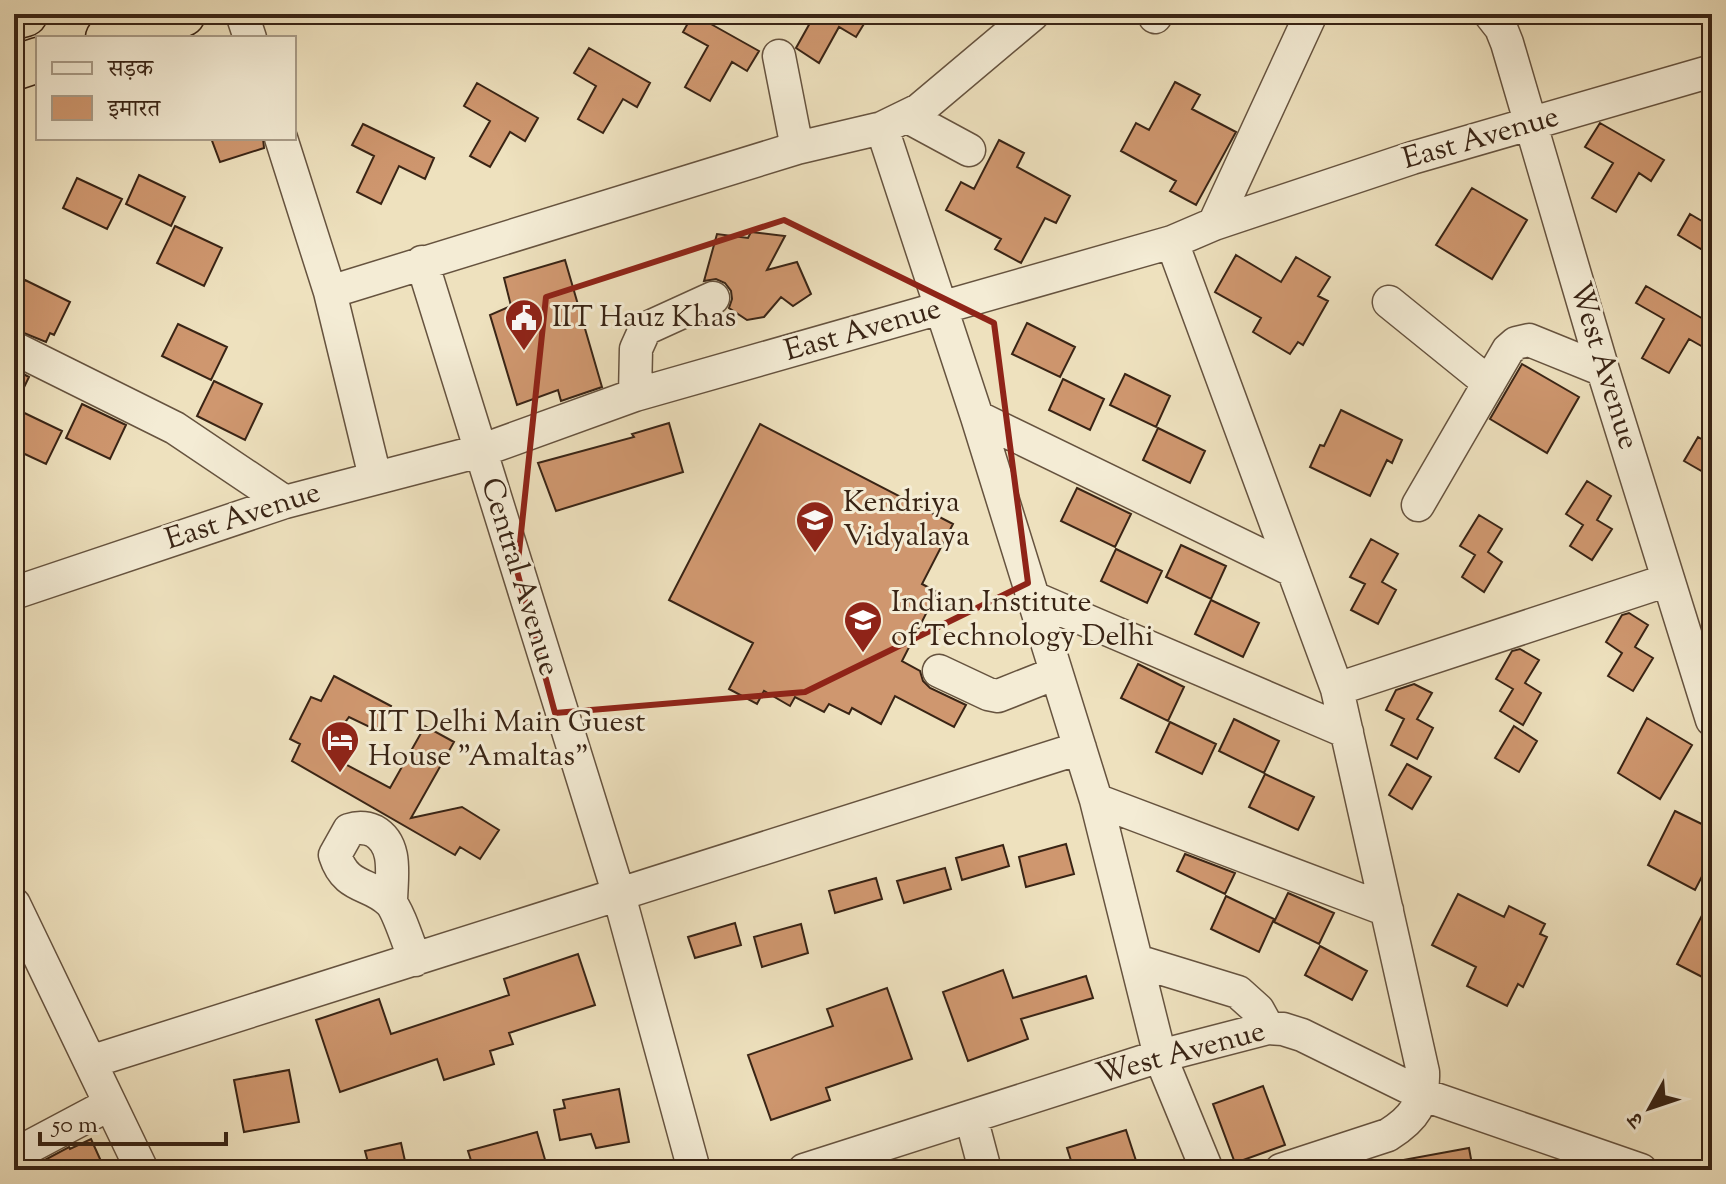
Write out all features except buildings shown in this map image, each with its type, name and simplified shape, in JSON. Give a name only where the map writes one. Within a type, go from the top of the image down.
[{"type":"highway","points":[[14,17],[25,14]]},
{"type":"highway","points":[[114,36],[183,14]]},
{"type":"highway","points":[[14,68],[36,61]]},
{"type":"lane","points":[[242,14],[249,36]]},
{"type":"lane","points":[[330,292],[797,148],[895,123],[919,110],[1033,14]]},
{"type":"lane","points":[[1214,224],[1311,14]]},
{"type":"lane","name":"West Avenue","points":[[1490,14],[1501,28],[1507,43],[1603,370],[1712,720]]},
{"type":"lane","points":[[779,56],[797,148]]},
{"type":"lane","name":"East Avenue","points":[[14,593],[285,502],[480,451],[635,395],[1172,242],[1214,224],[1412,158],[1712,71]]},
{"type":"lane","points":[[895,123],[969,150]]},
{"type":"lane","points":[[895,123],[940,309],[977,417],[1096,800],[1160,1056],[1207,1170]]},
{"type":"lane","points":[[282,140],[330,292],[375,477]]},
{"type":"lane","points":[[1172,242],[1337,689],[1421,1056],[1424,1095],[1402,1126],[1388,1135],[1281,1170]]},
{"type":"lane","name":"Central Avenue","points":[[422,262],[619,895],[694,1170]]},
{"type":"lane","points":[[635,395],[636,349],[645,329],[713,298]]},
{"type":"lane","points":[[1389,302],[1489,383]]},
{"type":"lane","points":[[1418,505],[1508,350],[1516,343],[1529,340],[1603,370]]},
{"type":"lane","points":[[14,348],[175,428],[285,502]]},
{"type":"lane","points":[[977,417],[1292,570]]},
{"type":"lane","points":[[1337,689],[1668,580]]},
{"type":"lane","points":[[1034,598],[1347,732]]},
{"type":"lane","points":[[939,671],[998,696],[1056,673]]},
{"type":"lane","points":[[90,1062],[1080,748]]},
{"type":"lane","points":[[1096,800],[1387,910]]},
{"type":"lane","points":[[391,903],[415,960]]},
{"type":"lane","points":[[14,904],[142,1170]]},
{"type":"lane","points":[[1137,961],[1238,992],[1258,1010],[1268,1028]]},
{"type":"lane","name":"West Avenue","points":[[804,1170],[1160,1056],[1268,1028],[1302,1035],[1424,1095],[1641,1170]]},
{"type":"lane","points":[[14,1155],[110,1104]]},
{"type":"lane","points":[[971,1117],[985,1170]]},
{"type":"highlighted area","points":[[784,220],[994,323],[1028,583],[805,692],[555,713],[517,571],[546,297]]},
{"type":"place","name":"IIT Hauz Khas","points":[[524,352]]},
{"type":"place","name":"Kendriya Vidyalaya","points":[[815,554]]},
{"type":"place","name":"Indian Institute of Technology Delhi","points":[[863,654]]},
{"type":"place","name":"IIT Delhi Main Guest House \"Amaltas\"","points":[[340,774]]}]
